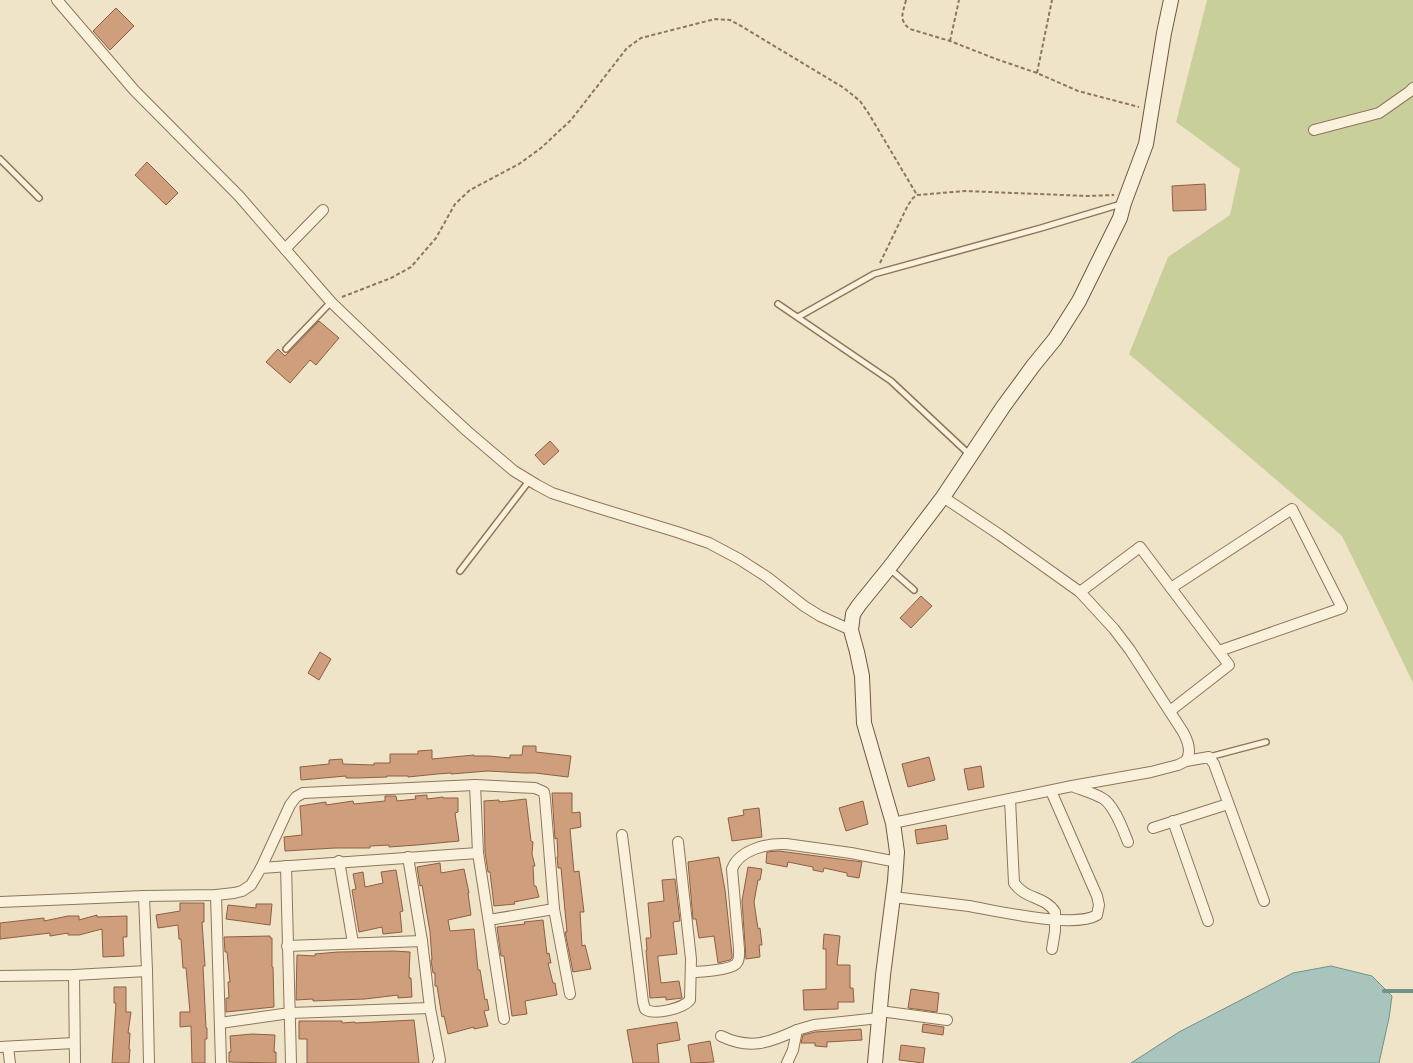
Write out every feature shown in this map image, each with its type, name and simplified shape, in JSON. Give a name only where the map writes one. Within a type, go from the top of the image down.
[{"type":"street","points":[[57,0],[148,105],[239,196],[331,302],[467,431],[514,471],[552,493],[708,543],[739,558],[820,616],[851,630]]},
{"type":"street","points":[[876,1063],[897,862],[896,839],[866,728],[862,676],[851,630],[853,614],[943,497],[1008,400],[1055,340],[1079,301],[1120,218],[1146,144],[1172,0]]},
{"type":"street","points":[[1314,130],[1379,113],[1413,88]]},
{"type":"street","points":[[285,249],[323,210]]},
{"type":"street","points":[[943,497],[1080,592],[1114,629],[1130,650],[1170,711],[1187,739],[1189,757],[1186,761]]},
{"type":"street","points":[[1171,588],[1292,509],[1342,608],[1218,651]]},
{"type":"street","points":[[1080,592],[1140,547],[1229,665],[1170,711]]},
{"type":"street","points":[[893,823],[1051,790],[1151,772],[1186,761],[1209,757],[1214,764],[1264,901]]},
{"type":"street","points":[[475,785],[478,853],[504,1019]]},
{"type":"street","points":[[0,902],[216,895],[242,891],[251,885],[261,868],[290,805],[296,797],[303,793],[475,785],[535,788],[544,792],[554,909],[570,994]]},
{"type":"street","points":[[1072,786],[1103,798],[1108,802],[1128,842]]},
{"type":"street","points":[[893,897],[968,906],[1043,919],[1072,920],[1097,915],[1099,905],[1097,896],[1051,790]]},
{"type":"street","points":[[1010,799],[1014,883],[1019,890],[1052,906],[1056,919],[1052,949]]},
{"type":"street","points":[[1153,828],[1228,804]]},
{"type":"street","points":[[1173,821],[1208,921]]},
{"type":"street","points":[[622,835],[643,1002],[648,1012],[658,1012],[687,1004],[690,1000],[692,972],[678,842]]},
{"type":"street","points":[[692,972],[706,972],[737,963],[739,958],[738,927],[732,869],[737,859],[742,855],[761,847],[776,844],[851,853],[897,862]]},
{"type":"street","points":[[261,868],[478,853]]},
{"type":"street","points":[[408,857],[422,941],[430,1008],[440,1060],[438,1063]]},
{"type":"street","points":[[339,862],[353,943]]},
{"type":"street","points":[[286,866],[291,1063]]},
{"type":"street","points":[[216,895],[221,1063]]},
{"type":"street","points":[[144,896],[149,1063]]},
{"type":"street","points":[[489,920],[554,909]]},
{"type":"street","points":[[287,946],[422,941]]},
{"type":"street","points":[[0,976],[74,975],[147,971]]},
{"type":"street","points":[[74,975],[75,1063]]},
{"type":"street","points":[[220,1023],[290,1013],[430,1008]]},
{"type":"street","points":[[721,1036],[732,1042],[752,1044],[770,1041],[814,1025],[880,1015],[947,1020]]},
{"type":"street","points":[[787,1063],[793,1050],[797,1030]]},
{"type":"street","points":[[10,1063],[4,1047],[74,1043]]},
{"type":"lane","points":[[0,160],[39,198]]},
{"type":"lane","points":[[798,318],[874,274],[1040,228],[1126,199]]},
{"type":"lane","points":[[286,349],[331,302]]},
{"type":"lane","points":[[778,304],[891,381],[971,455]]},
{"type":"lane","points":[[460,571],[529,481]]},
{"type":"lane","points":[[890,568],[914,590]]},
{"type":"lane","points":[[1209,757],[1266,742]]},
{"type":"path","points":[[906,0],[902,19],[910,29],[1037,73],[1078,91],[1151,110]]},
{"type":"path","points":[[950,42],[959,0]]},
{"type":"path","points":[[1037,73],[1052,0]]},
{"type":"path","points":[[331,302],[391,278],[411,267],[436,238],[454,204],[470,190],[519,164],[541,148],[571,120],[627,48],[641,38],[715,19],[730,20],[741,26],[844,88],[860,101],[917,195]]},
{"type":"path","points":[[874,274],[908,205],[917,195],[965,191],[1126,199]]},
{"type":"green space","points":[[1207,0],[1413,0],[1413,683],[1342,536],[1129,354],[1168,257],[1230,215],[1240,169],[1176,122]]},
{"type":"water","points":[[1331,966],[1372,976],[1392,996],[1379,1063],[1131,1063],[1179,1032],[1293,973]]},
{"type":"building","points":[[116,8],[134,26],[110,50],[93,31]]},
{"type":"building","points":[[147,162],[178,193],[166,205],[135,175]]},
{"type":"building","points":[[1205,184],[1206,210],[1173,211],[1172,186]]},
{"type":"building","points":[[319,321],[339,338],[316,365],[310,360],[290,383],[266,362],[278,349],[285,356]]},
{"type":"building","points":[[550,441],[559,451],[544,465],[535,455]]},
{"type":"building","points":[[921,596],[932,606],[911,628],[900,618]]},
{"type":"building","points":[[320,652],[331,659],[319,680],[308,673]]},
{"type":"building","points":[[523,746],[536,746],[536,752],[571,756],[568,777],[535,773],[488,771],[408,777],[346,778],[346,776],[301,780],[300,767],[329,764],[329,760],[342,759],[343,764],[374,765],[374,763],[390,763],[390,754],[418,754],[418,751],[432,750],[432,759],[474,755],[510,758],[510,755],[522,755]]},
{"type":"building","points":[[929,757],[935,780],[908,787],[902,764]]},
{"type":"building","points":[[981,766],[984,787],[968,790],[964,769]]},
{"type":"building","points":[[552,793],[572,793],[572,813],[580,812],[581,827],[570,829],[574,872],[579,871],[584,912],[580,912],[582,946],[585,945],[591,969],[573,972],[565,932],[567,932],[561,868],[558,868]]},
{"type":"building","points":[[427,795],[427,799],[458,798],[458,812],[455,813],[459,841],[389,847],[389,845],[370,846],[370,848],[285,851],[284,837],[302,835],[300,806],[326,802],[326,805],[353,801],[354,804],[385,801],[385,796],[396,796],[397,801],[416,799],[415,796]]},
{"type":"building","points":[[526,799],[531,841],[533,842],[534,886],[536,886],[539,897],[514,902],[515,904],[494,906],[490,872],[488,872],[485,852],[484,801],[499,800],[499,802]]},
{"type":"building","points":[[863,801],[868,824],[846,831],[839,808]]},
{"type":"building","points":[[759,808],[762,837],[732,841],[728,818],[744,815],[743,810]]},
{"type":"building","points":[[946,825],[948,839],[917,844],[915,830]]},
{"type":"building","points":[[779,851],[862,862],[859,878],[847,876],[847,873],[824,868],[823,872],[813,870],[813,867],[788,862],[787,867],[766,863],[767,852]]},
{"type":"building","points":[[719,857],[725,890],[732,958],[718,963],[714,936],[699,938],[696,919],[693,919],[688,862]]},
{"type":"building","points":[[440,863],[441,873],[464,869],[471,915],[448,920],[450,931],[474,929],[478,970],[480,970],[485,1000],[487,999],[489,1010],[484,1011],[488,1026],[474,1029],[474,1027],[448,1034],[444,1016],[442,1017],[437,986],[435,986],[435,973],[433,973],[431,960],[430,932],[417,867]]},
{"type":"building","points":[[748,867],[762,869],[754,902],[762,945],[759,945],[760,957],[746,959],[742,901]]},
{"type":"building","points":[[396,870],[403,911],[400,912],[402,932],[383,934],[382,927],[359,932],[352,890],[356,889],[353,874],[363,872],[365,887],[383,883],[381,872]]},
{"type":"building","points":[[675,879],[680,921],[673,922],[677,954],[658,956],[658,960],[661,983],[679,981],[682,998],[666,1000],[666,997],[650,998],[646,950],[646,938],[651,938],[648,903],[664,901],[662,880]]},
{"type":"building","points":[[180,903],[204,903],[204,922],[202,922],[205,966],[203,966],[207,1028],[205,1063],[192,1063],[191,1026],[180,1027],[180,1012],[190,1012],[186,968],[183,968],[178,925],[158,928],[156,915],[180,911]]},
{"type":"building","points":[[256,904],[272,904],[270,925],[226,919],[228,905],[256,908]]},
{"type":"building","points":[[97,915],[97,917],[127,916],[127,937],[123,937],[124,956],[103,957],[102,929],[79,935],[68,935],[68,933],[50,936],[50,933],[0,939],[0,923],[44,918],[44,921],[68,916],[79,916],[79,920]]},
{"type":"building","points":[[543,920],[547,954],[549,953],[551,963],[548,963],[557,995],[525,1001],[527,1014],[512,1016],[504,956],[501,956],[497,927]]},
{"type":"building","points":[[824,934],[840,936],[837,965],[850,965],[850,988],[853,988],[854,1002],[838,1002],[838,1009],[804,1010],[803,990],[826,989],[826,949],[823,949]]},
{"type":"building","points":[[270,936],[272,938],[274,1007],[226,1012],[226,998],[229,998],[228,982],[230,982],[224,937]]},
{"type":"building","points":[[338,952],[410,952],[409,978],[411,978],[412,997],[398,998],[398,995],[365,999],[296,1000],[297,955],[315,956],[315,954]]},
{"type":"building","points":[[114,987],[126,987],[126,1012],[131,1012],[128,1033],[130,1033],[129,1063],[112,1063],[116,1003],[114,1003]]},
{"type":"building","points":[[911,989],[939,993],[937,1012],[908,1008]]},
{"type":"building","points":[[414,1020],[419,1063],[307,1063],[307,1039],[299,1039],[299,1021],[342,1021],[342,1023],[355,1023]]},
{"type":"building","points":[[677,1022],[680,1040],[657,1044],[659,1063],[633,1063],[627,1030]]},
{"type":"building","points":[[923,1024],[944,1027],[943,1035],[922,1032]]},
{"type":"building","points":[[861,1029],[862,1040],[827,1042],[827,1047],[815,1046],[815,1043],[801,1043],[803,1035],[815,1032]]},
{"type":"building","points":[[252,1034],[275,1035],[274,1052],[276,1052],[276,1063],[229,1062],[229,1052],[231,1052],[230,1036]]},
{"type":"building","points":[[710,1041],[714,1062],[691,1063],[688,1045]]},
{"type":"building","points":[[901,1045],[925,1048],[923,1063],[899,1060]]},
{"type":"waterway","points":[[1384,991],[1413,991]]}]
